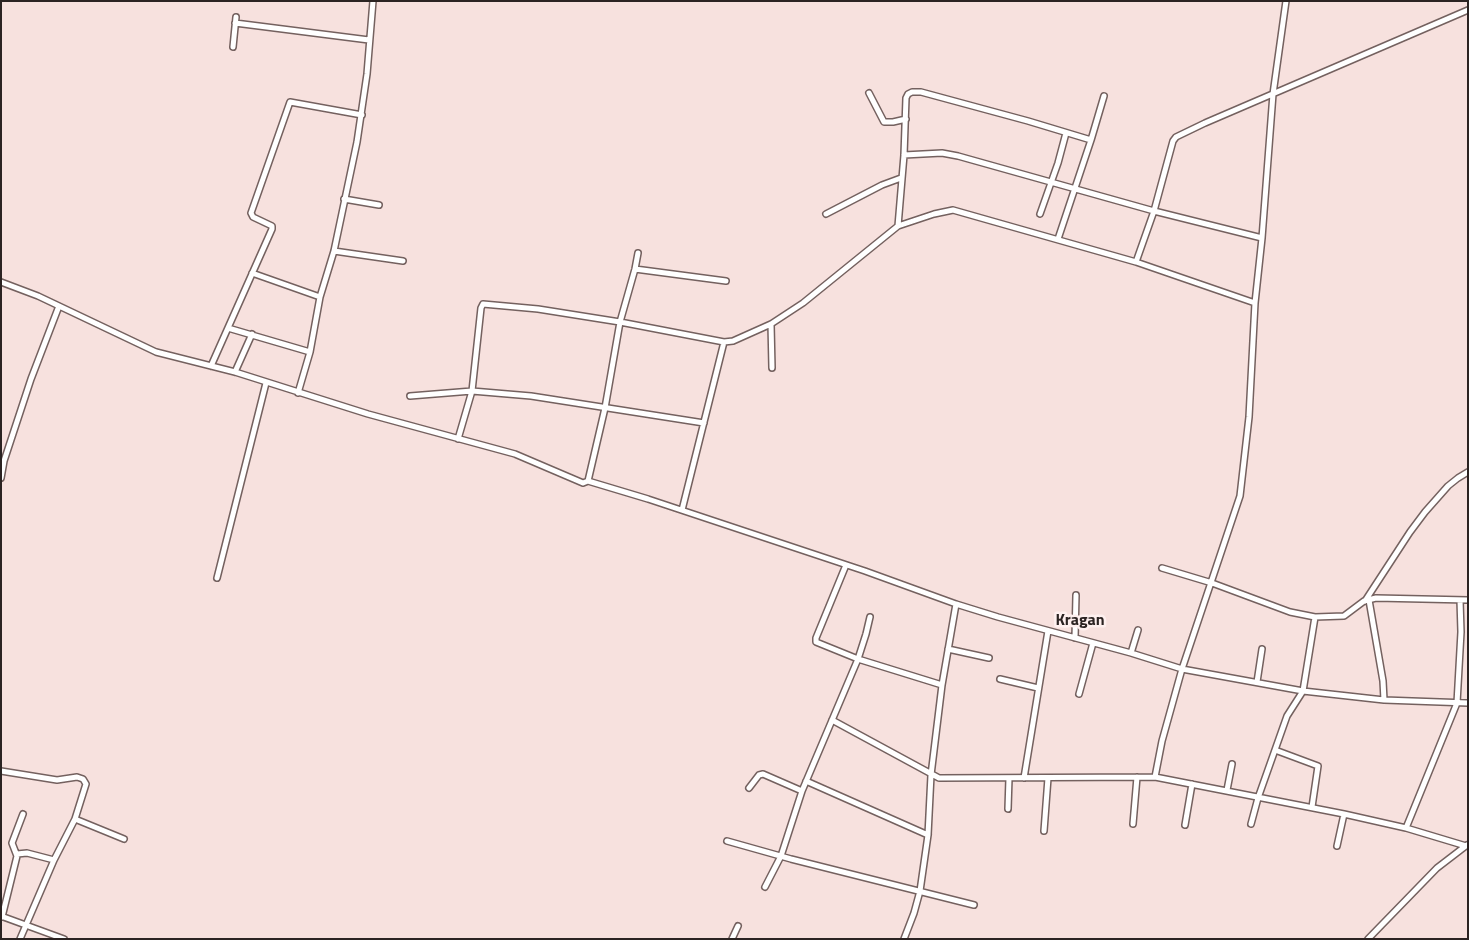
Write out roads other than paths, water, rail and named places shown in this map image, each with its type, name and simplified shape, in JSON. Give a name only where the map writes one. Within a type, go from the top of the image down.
[{"type":"street","points":[[298,393],[310,352],[320,297],[334,251],[362,115],[373,1]]},
{"type":"street","points":[[1155,777],[1162,741],[1182,669],[1240,496],[1249,417],[1255,303],[1273,94],[1286,1]]},
{"type":"street","points":[[1136,262],[1154,211],[1172,144],[1176,137],[1468,10]]},
{"type":"street","points":[[233,47],[236,17]]},
{"type":"street","points":[[235,24],[369,40]]},
{"type":"street","points":[[898,226],[904,155],[906,98],[908,94],[916,91],[1091,140]]},
{"type":"street","points":[[869,93],[884,122],[906,119]]},
{"type":"street","points":[[1058,239],[1104,96]]},
{"type":"street","points":[[211,366],[272,228],[271,225],[253,217],[251,213],[290,102],[362,115]]},
{"type":"street","points":[[1040,214],[1052,182],[1066,133]]},
{"type":"street","points":[[904,155],[947,154],[1154,211],[1262,238]]},
{"type":"street","points":[[826,214],[882,185],[901,178]]},
{"type":"street","points":[[344,199],[379,205]]},
{"type":"street","points":[[458,439],[472,391],[483,304],[538,309],[620,322],[724,342],[733,341],[771,324],[803,303],[898,226],[953,210],[1136,262],[1255,303]]},
{"type":"street","points":[[334,251],[403,261]]},
{"type":"street","points":[[588,481],[605,408],[620,322],[638,253]]},
{"type":"street","points":[[635,270],[726,281]]},
{"type":"street","points":[[252,273],[320,297]]},
{"type":"street","points":[[1,282],[59,306],[156,352],[235,372],[298,393],[515,454],[583,483],[588,481],[682,510],[956,604],[1048,631],[1132,653],[1182,669],[1302,691],[1384,700],[1468,703]]},
{"type":"street","points":[[1,478],[3,461],[31,379],[59,306]]},
{"type":"street","points":[[771,324],[772,368]]},
{"type":"street","points":[[228,328],[310,352]]},
{"type":"street","points":[[235,372],[252,334]]},
{"type":"street","points":[[682,510],[724,342]]},
{"type":"street","points":[[217,578],[266,383]]},
{"type":"street","points":[[410,396],[472,391],[531,396],[704,423]]},
{"type":"street","points":[[1162,568],[1212,583],[1290,612],[1315,618],[1344,616],[1366,600],[1425,512],[1448,486],[1468,472]]},
{"type":"street","points":[[846,565],[815,640],[818,644],[942,686]]},
{"type":"street","points":[[1075,638],[1076,594]]},
{"type":"street","points":[[1366,600],[1376,598],[1468,600]]},
{"type":"street","points":[[1366,600],[1384,700]]},
{"type":"street","points":[[1406,828],[1457,703],[1461,632],[1460,600]]},
{"type":"street","points":[[904,939],[920,891],[928,835],[931,775],[942,686],[956,604]]},
{"type":"street","points":[[765,887],[781,856],[802,791],[858,659],[870,616]]},
{"type":"street","points":[[1251,824],[1258,798],[1287,716],[1302,691],[1315,618]]},
{"type":"street","points":[[1132,653],[1138,630]]},
{"type":"street","points":[[1024,778],[1048,631]]},
{"type":"street","points":[[1079,694],[1093,643]]},
{"type":"street","points":[[948,648],[989,658]]},
{"type":"street","points":[[1256,682],[1262,648]]},
{"type":"street","points":[[1000,679],[1038,688]]},
{"type":"street","points":[[832,720],[939,778],[1155,777],[1344,814],[1406,828],[1467,846]]},
{"type":"street","points":[[1275,750],[1318,766],[1312,807]]},
{"type":"street","points":[[1227,790],[1232,764]]},
{"type":"street","points":[[1,771],[57,780],[76,777],[86,781],[86,787],[74,820],[54,860],[20,939]]},
{"type":"street","points":[[749,788],[758,775],[763,774],[802,791]]},
{"type":"street","points":[[1133,824],[1137,777]]},
{"type":"street","points":[[1008,809],[1009,778]]},
{"type":"street","points":[[1044,831],[1048,778]]},
{"type":"street","points":[[806,781],[928,835]]},
{"type":"street","points":[[1185,825],[1192,784]]},
{"type":"street","points":[[23,814],[12,844],[17,856],[2,917],[64,939]]},
{"type":"street","points":[[1337,846],[1344,814]]},
{"type":"street","points":[[74,820],[124,840]]},
{"type":"street","points":[[727,841],[974,905]]},
{"type":"street","points":[[1368,939],[1437,868],[1467,846]]},
{"type":"street","points":[[16,854],[27,853],[54,860]]},
{"type":"street","points":[[732,939],[738,926]]},
{"type":"district","name":"Kragan","points":[[1080,621]]}]
